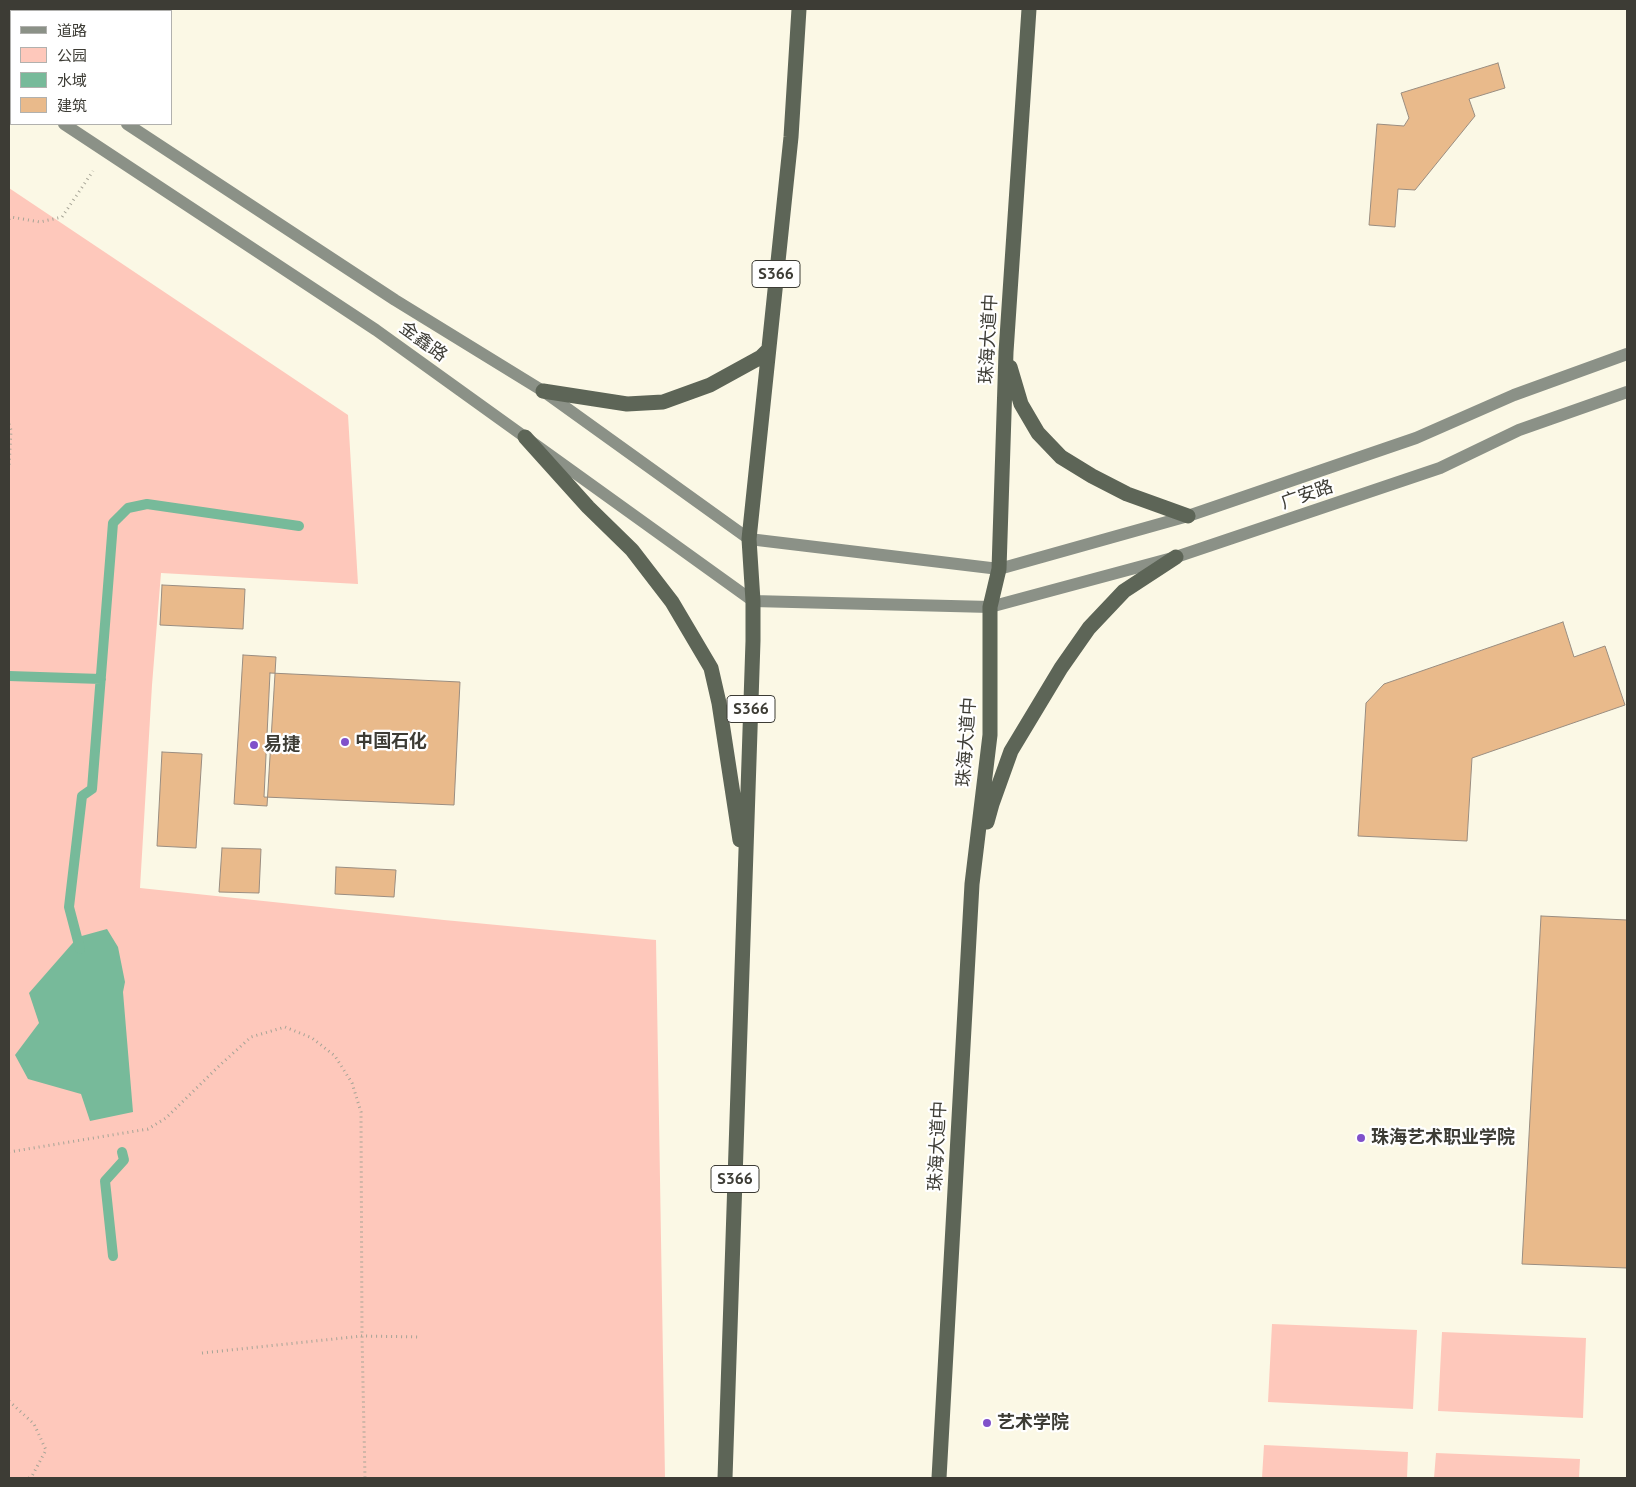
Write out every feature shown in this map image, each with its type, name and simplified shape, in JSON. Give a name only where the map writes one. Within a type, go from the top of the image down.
[{"type":"highway","name":"S366","points":[[725,1478],[754,601],[749,539],[791,137],[799,9]]},
{"type":"highway","name":"珠海大道中","points":[[939,1478],[972,884],[990,735],[990,607],[999,569],[1006,352],[1029,9]]},
{"type":"highway","points":[[543,391],[627,404],[663,402],[710,385],[761,357],[768,350]]},
{"type":"highway","points":[[1006,352],[1021,404],[1038,433],[1061,457],[1127,494],[1188,516]]},
{"type":"highway","points":[[526,437],[588,507],[632,550],[672,602],[711,668],[719,704],[746,879]]},
{"type":"highway","points":[[972,884],[992,804],[1011,751],[1061,668],[1089,628],[1124,591],[1176,557]]},
{"type":"street","name":"金鑫路","points":[[66,125],[376,330],[754,601]]},
{"type":"street","name":"金鑫路","points":[[129,125],[395,300],[543,391],[749,539]]},
{"type":"street","name":"广安路","points":[[999,569],[1188,516],[1416,438],[1514,395],[1627,354]]},
{"type":"street","name":"广安路","points":[[754,601],[990,607],[1176,557],[1440,468],[1520,430],[1627,392]]},
{"type":"street","points":[[749,539],[999,569]]},
{"type":"path","points":[[9,219],[11,217],[40,222],[62,217],[106,151]]},
{"type":"path","points":[[9,424],[11,430],[9,468]]},
{"type":"path","points":[[9,1152],[148,1129],[166,1118],[251,1037],[285,1027],[312,1038],[335,1056],[352,1083],[361,1112],[365,1478]]},
{"type":"path","points":[[202,1353],[362,1336],[421,1337]]},
{"type":"path","points":[[9,1401],[34,1424],[46,1450],[32,1476],[29,1478]]},
{"type":"green space","points":[[9,188],[348,415],[358,584],[161,573],[152,685],[140,888],[656,940],[665,1478],[9,1478]]},
{"type":"green space","points":[[1272,1324],[1417,1330],[1413,1409],[1268,1402]]},
{"type":"green space","points":[[1442,1332],[1586,1338],[1583,1418],[1438,1411]]},
{"type":"green space","points":[[1264,1445],[1408,1452],[1407,1478],[1262,1478]]},
{"type":"green space","points":[[1436,1453],[1580,1459],[1579,1478],[1434,1478]]},
{"type":"water","points":[[107,929],[118,947],[125,982],[123,992],[133,1112],[90,1121],[81,1094],[28,1079],[15,1055],[39,1023],[29,993],[78,937]]},
{"type":"building","points":[[1498,63],[1505,88],[1469,99],[1475,116],[1415,190],[1398,189],[1395,227],[1369,225],[1377,124],[1404,126],[1409,118],[1401,93]]},
{"type":"building","points":[[162,585],[245,589],[243,629],[160,625]]},
{"type":"building","points":[[1563,622],[1574,657],[1605,646],[1625,705],[1472,758],[1467,841],[1358,836],[1366,703],[1384,684]]},
{"type":"building","name":"易捷","points":[[243,655],[276,657],[267,806],[234,804]]},
{"type":"building","points":[[270,673],[460,682],[454,805],[264,797]]},
{"type":"building","points":[[162,752],[202,754],[196,848],[157,846]]},
{"type":"building","points":[[222,848],[261,849],[259,893],[219,892]]},
{"type":"building","points":[[336,867],[396,870],[394,897],[335,894]]},
{"type":"building","points":[[1541,916],[1627,920],[1627,1268],[1522,1264]]},
{"type":"waterway","points":[[80,949],[69,907],[82,796],[92,789],[113,523],[128,508],[147,504],[299,526]]},
{"type":"waterway","points":[[9,676],[101,679]]},
{"type":"waterway","points":[[113,1256],[105,1181],[124,1160],[122,1152]]},
{"type":"place","name":"中国石化","points":[[345,742]]},
{"type":"place","name":"易捷","points":[[254,745]]},
{"type":"place","name":"珠海艺术职业学院","points":[[1361,1138]]},
{"type":"place","name":"艺术学院","points":[[987,1423]]}]
